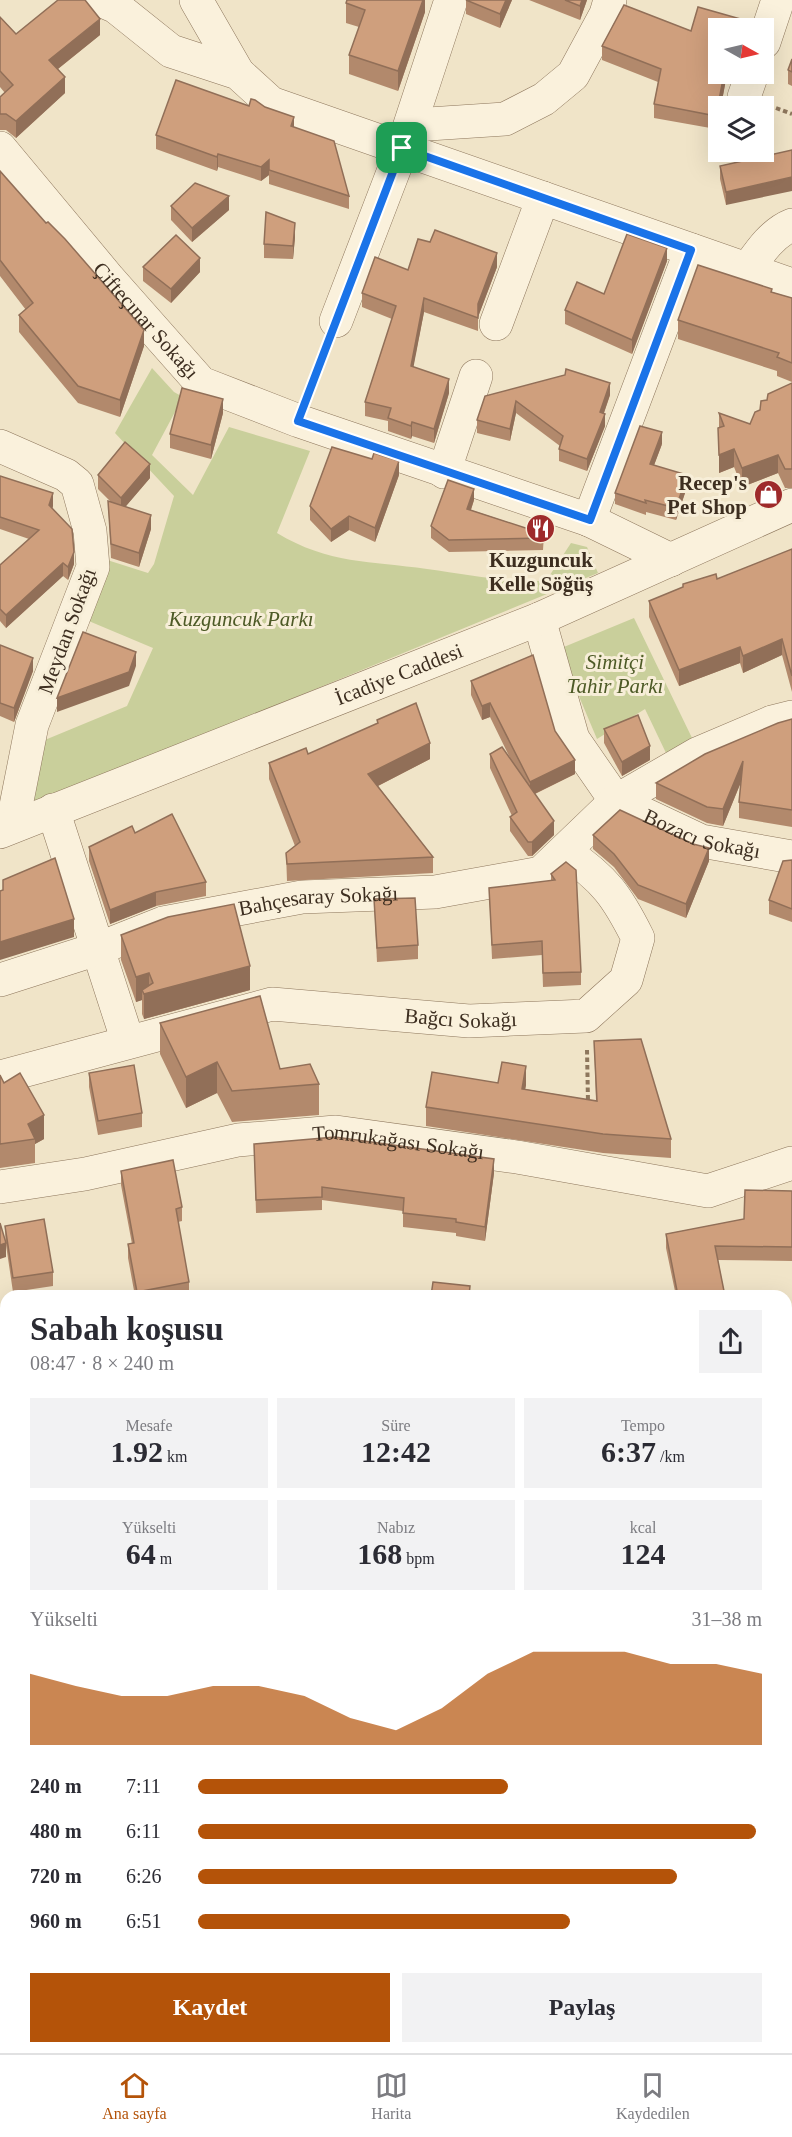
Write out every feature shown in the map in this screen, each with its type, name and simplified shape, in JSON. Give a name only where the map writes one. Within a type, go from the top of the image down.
[{"type":"street","points":[[100,0],[117,8],[171,51],[238,73]]},
{"type":"street","points":[[196,0],[238,73],[271,103],[792,285]]},
{"type":"street","points":[[336,321],[402,148],[451,0]]},
{"type":"street","points":[[402,148],[413,125],[505,119],[544,99],[573,75],[606,14],[610,0]]},
{"type":"street","points":[[772,18],[778,0]]},
{"type":"street","name":"Çifteçınar Sokağı","points":[[0,148],[109,279],[201,383],[298,421],[590,520],[671,560]]},
{"type":"street","points":[[496,324],[543,198]]},
{"type":"street","points":[[747,270],[766,245],[784,228],[792,225]]},
{"type":"street","points":[[590,520],[691,250]]},
{"type":"street","points":[[444,472],[476,376]]},
{"type":"street","name":"Meydan Sokağı","points":[[0,446],[66,475],[77,484],[90,531],[93,567],[32,725],[12,763],[6,829]]},
{"type":"street","name":"İcadiye Caddesi","points":[[6,829],[539,619],[792,505]]},
{"type":"street","points":[[539,619],[573,739],[616,801]]},
{"type":"street","name":"Bahçesaray Sokağı","points":[[0,980],[100,948],[163,923],[302,897],[435,891],[542,873],[616,801],[697,754],[772,722],[792,717]]},
{"type":"street","name":"Bozacı Sokağı","points":[[616,801],[701,840],[792,857]]},
{"type":"street","points":[[53,810],[100,948],[128,1042]]},
{"type":"street","points":[[565,852],[590,868],[619,900],[638,938],[626,980],[586,1016]]},
{"type":"street","name":"Bağcı Sokağı","points":[[0,1077],[272,1004],[469,1021],[586,1016]]},
{"type":"street","name":"Tomrukağası Sokağı","points":[[0,1187],[85,1174],[238,1140],[336,1132],[517,1157],[708,1191],[792,1163]]},
{"type":"path","points":[[298,421],[336,321]]},
{"type":"path","points":[[586,1016],[589,1111]]},
{"type":"green space","name":"Kuzguncuk Parkı","points":[[152,368],[174,392],[183,397],[152,455],[193,495],[229,427],[310,451],[277,533],[296,543],[314,551],[350,560],[486,578],[546,581],[571,543],[587,547],[598,573],[28,807],[40,742],[127,706],[153,648],[84,619],[104,559],[148,573],[154,564],[174,496],[115,433]]},
{"type":"green space","name":"Simitçi Tahir Parkı","points":[[634,618],[693,740],[666,753],[645,709],[597,739],[559,649]]},
{"type":"building","points":[[58,0],[85,0],[100,19],[49,60],[65,77],[16,121],[6,114],[0,114],[0,97],[13,85],[0,71],[0,17],[16,34]]},
{"type":"building","points":[[347,0],[423,0],[398,71],[349,55],[365,10],[346,3]]},
{"type":"building","points":[[466,0],[506,0],[500,14]]},
{"type":"building","points":[[565,0],[582,0],[580,6]]},
{"type":"building","points":[[624,5],[691,31],[698,7],[737,18],[708,18],[708,84],[722,84],[720,96],[708,96],[708,114],[654,104],[661,69],[602,46]]},
{"type":"building","points":[[792,59],[792,72],[788,70]]},
{"type":"building","points":[[176,80],[249,106],[251,99],[255,100],[265,107],[294,117],[291,126],[334,141],[349,196],[269,170],[269,160],[261,167],[218,154],[217,157],[156,135]]},
{"type":"building","points":[[792,150],[792,177],[726,192],[720,166],[738,162],[774,162],[774,154]]},
{"type":"building","points":[[0,171],[46,223],[48,222],[65,239],[144,330],[120,400],[78,386],[19,315],[33,303],[0,260]]},
{"type":"building","points":[[195,183],[229,196],[192,228],[171,206]]},
{"type":"building","points":[[266,212],[295,223],[293,246],[264,244]]},
{"type":"building","points":[[435,230],[497,253],[478,304],[478,318],[424,298],[411,366],[449,379],[434,429],[412,422],[411,426],[388,418],[391,408],[365,402],[396,306],[362,293],[375,257],[408,270],[418,239],[430,242]]},
{"type":"building","points":[[627,234],[667,248],[632,340],[565,310],[577,282],[604,294]]},
{"type":"building","points":[[176,235],[200,258],[171,289],[143,267]]},
{"type":"building","points":[[698,265],[772,289],[771,292],[792,298],[792,363],[777,357],[779,353],[678,320]]},
{"type":"building","points":[[566,369],[610,383],[600,412],[605,414],[587,459],[559,449],[563,436],[516,401],[510,429],[477,420],[485,396],[565,375]]},
{"type":"building","points":[[792,383],[792,469],[785,469],[778,455],[742,468],[734,449],[719,455],[718,428],[724,426],[719,413],[750,424],[755,412],[760,410],[761,401],[767,400],[768,394]]},
{"type":"building","points":[[182,388],[223,399],[211,445],[170,434]]},
{"type":"building","points":[[640,426],[662,432],[650,464],[687,475],[676,508],[645,500],[646,503],[615,493]]},
{"type":"building","points":[[125,442],[150,464],[121,498],[98,475]]},
{"type":"building","points":[[332,447],[372,459],[374,453],[399,461],[375,528],[349,516],[331,529],[310,506]]},
{"type":"building","points":[[0,476],[53,493],[49,505],[72,529],[74,552],[68,567],[63,563],[6,615],[0,609],[0,565],[39,530],[0,517]]},
{"type":"building","points":[[448,480],[474,489],[467,509],[544,534],[543,538],[449,540],[431,526]]},
{"type":"building","points":[[108,501],[151,515],[139,553],[111,544]]},
{"type":"building","points":[[792,549],[792,676],[782,639],[743,656],[740,647],[679,670],[649,601],[683,587],[683,584],[716,574],[717,579]]},
{"type":"building","points":[[83,632],[136,652],[129,672],[57,698]]},
{"type":"building","points":[[0,645],[33,658],[14,708],[0,703]]},
{"type":"building","points":[[533,655],[555,731],[575,760],[530,782],[490,703],[482,706],[471,681]]},
{"type":"building","points":[[416,703],[430,743],[368,774],[433,857],[287,864],[286,853],[300,842],[269,763],[306,748],[308,754],[378,723],[377,720]]},
{"type":"building","points":[[638,715],[650,746],[622,762],[604,729]]},
{"type":"building","points":[[792,719],[792,810],[739,802],[743,761],[723,809],[707,807],[656,783],[705,754]]},
{"type":"building","points":[[502,747],[554,821],[532,842],[528,842],[510,817],[517,812],[490,754]]},
{"type":"building","points":[[620,810],[693,844],[709,848],[686,904],[638,885],[614,854],[593,835]]},
{"type":"building","points":[[172,814],[206,882],[156,892],[110,910],[89,847],[132,826],[135,833]]},
{"type":"building","points":[[55,858],[74,919],[0,942],[0,891],[3,890],[3,880]]},
{"type":"building","points":[[792,860],[792,909],[769,900],[783,861]]},
{"type":"building","points":[[566,862],[576,870],[581,972],[543,973],[542,941],[492,945],[489,888],[555,880],[551,874]]},
{"type":"building","points":[[415,898],[418,945],[377,948],[374,899]]},
{"type":"building","points":[[234,904],[250,966],[144,994],[142,990],[153,983],[149,973],[136,977],[121,935],[168,917]]},
{"type":"building","points":[[260,996],[280,1069],[310,1064],[319,1084],[232,1091],[217,1062],[186,1077],[160,1023]]},
{"type":"building","points":[[641,1039],[671,1139],[603,1134],[426,1107],[432,1072],[498,1083],[502,1062],[526,1066],[522,1089],[597,1101],[594,1041]]},
{"type":"building","points":[[134,1065],[142,1113],[98,1121],[89,1073]]},
{"type":"building","points":[[20,1073],[44,1115],[28,1124],[35,1139],[0,1144],[0,1075],[4,1083]]},
{"type":"building","points":[[335,1137],[494,1159],[485,1227],[456,1222],[456,1219],[403,1213],[404,1198],[322,1187],[322,1197],[256,1200],[254,1144]]},
{"type":"building","points":[[173,1160],[182,1207],[176,1209],[189,1282],[137,1290],[128,1244],[134,1243],[121,1171]]},
{"type":"building","points":[[745,1190],[792,1191],[792,1247],[715,1246],[724,1290],[677,1290],[666,1234],[744,1219]]},
{"type":"building","points":[[44,1219],[53,1272],[13,1278],[5,1226]]},
{"type":"building","points":[[0,1223],[6,1243],[0,1245]]},
{"type":"building","points":[[433,1282],[470,1286],[470,1290],[432,1290]]},
{"type":"place","name":"Recep's Pet Shop","points":[[768,495]]},
{"type":"place","name":"Kuzguncuk Kelle Söğüş","points":[[541,529]]},
{"type":"route","points":[[402,148],[691,250],[590,520],[298,421],[402,148]]}]
